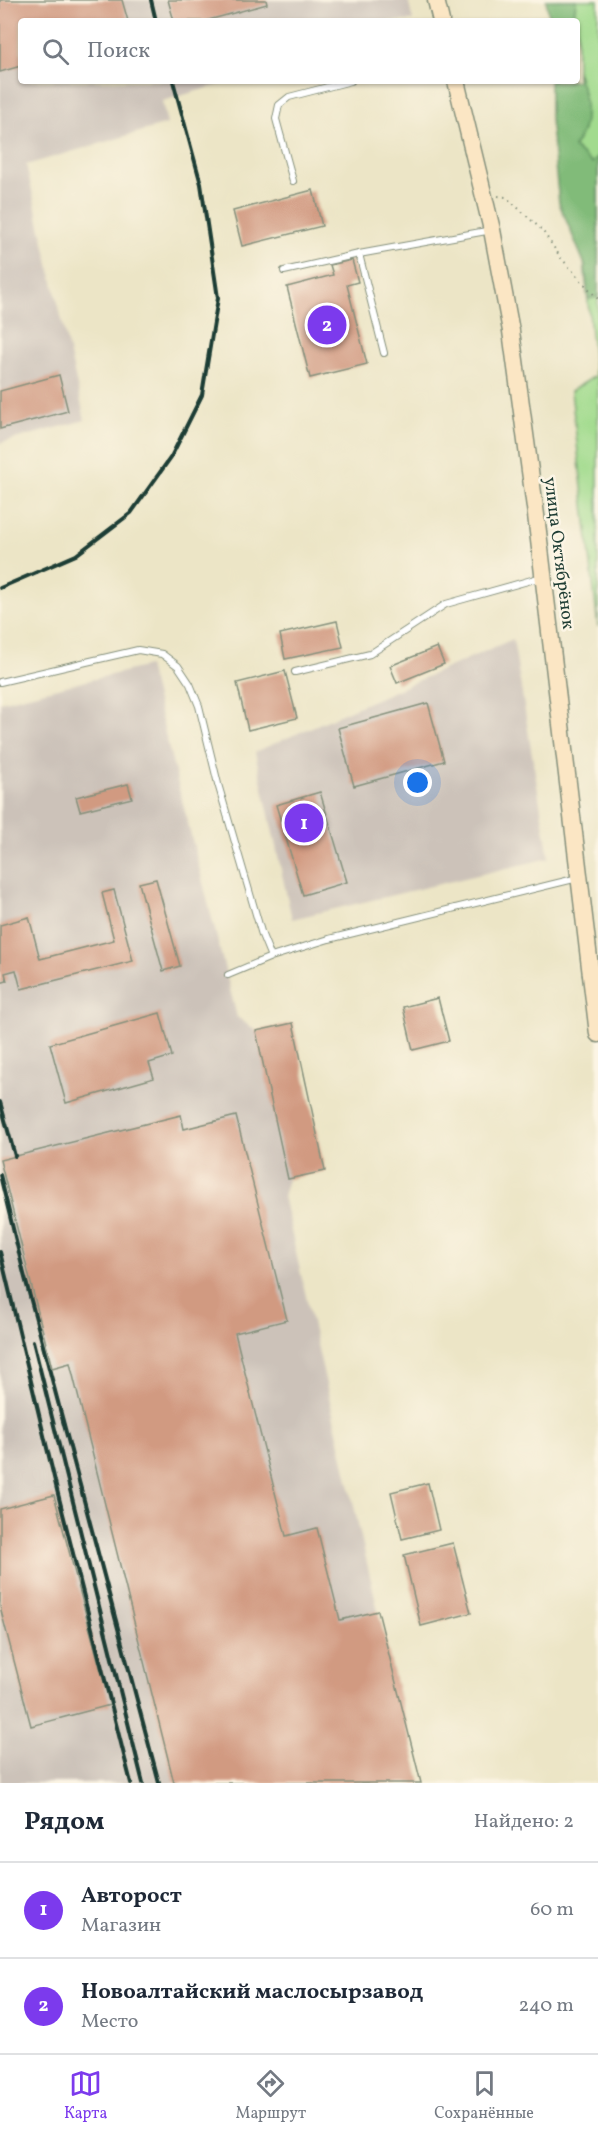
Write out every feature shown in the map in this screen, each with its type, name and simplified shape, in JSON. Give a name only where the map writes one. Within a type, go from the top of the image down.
[{"type":"street","points":[[436,0],[440,18]]},
{"type":"street","name":"улица Октябрёнок","points":[[457,84],[492,230],[512,343],[561,716],[578,878],[598,1034]]},
{"type":"lane","points":[[293,181],[276,119],[279,105],[289,97],[339,84]]},
{"type":"lane","points":[[284,271],[359,254],[492,230]]},
{"type":"lane","points":[[359,254],[384,353]]},
{"type":"lane","points":[[295,672],[370,654],[446,604],[543,577]]},
{"type":"lane","points":[[0,682],[138,650],[162,654],[178,666],[188,678],[199,706],[218,784],[262,935],[271,957]]},
{"type":"lane","points":[[228,975],[271,957],[329,939],[578,878]]},
{"type":"path","points":[[483,194],[506,197],[543,230],[561,258],[598,299]]},
{"type":"shaded area","points":[[0,0],[408,0],[412,18],[18,18],[18,84],[222,84],[162,101],[167,124],[26,165],[85,420],[0,443]]},
{"type":"shaded area","points":[[513,639],[549,858],[292,919],[255,752]]},
{"type":"shaded area","points":[[148,666],[237,1017],[256,1031],[293,1023],[325,1171],[288,1179],[283,1196],[378,1611],[421,1783],[0,1783],[0,702]]},
{"type":"green space","points":[[546,0],[576,0],[574,18],[549,18]]},
{"type":"green space","points":[[559,0],[598,0],[598,627],[571,391],[595,376],[567,84],[580,84],[580,18],[561,18]]},
{"type":"green space","points":[[580,82],[585,115],[583,130],[574,147],[592,163],[598,157],[598,297],[588,299],[585,265],[559,203],[550,117],[550,84],[580,84]]},
{"type":"building","points":[[0,0],[122,0],[127,18],[18,18],[18,67],[0,72]]},
{"type":"building","points":[[168,0],[266,0],[267,4],[216,18],[173,18]]},
{"type":"building","points":[[313,190],[322,226],[242,246],[233,211]]},
{"type":"building","points":[[352,260],[358,282],[347,285],[367,364],[310,378],[287,287],[333,275],[330,265]]},
{"type":"building","points":[[59,375],[68,411],[0,429],[0,391]]},
{"type":"building","points":[[337,621],[343,647],[285,659],[280,634]]},
{"type":"building","points":[[437,647],[444,664],[397,683],[390,666]]},
{"type":"building","points":[[285,671],[297,718],[248,730],[237,683]]},
{"type":"building","points":[[428,703],[444,761],[354,786],[338,728]]},
{"type":"building","points":[[128,784],[132,798],[80,811],[76,797]]},
{"type":"building","points":[[320,792],[347,882],[303,895],[276,805]]},
{"type":"building","points":[[156,879],[180,966],[163,971],[139,883]]},
{"type":"building","points":[[114,890],[133,961],[21,989],[16,970],[5,973],[7,981],[0,983],[0,925],[29,917],[40,959],[114,940],[102,893]]},
{"type":"building","points":[[438,998],[449,1041],[413,1050],[403,1007]]},
{"type":"building","points":[[160,1013],[172,1056],[149,1063],[154,1078],[66,1103],[50,1044]]},
{"type":"building","points":[[293,1023],[325,1171],[288,1179],[256,1031]]},
{"type":"building","points":[[181,1115],[184,1129],[236,1116],[287,1320],[235,1333],[286,1536],[317,1528],[340,1620],[378,1611],[421,1783],[174,1783],[70,1363],[52,1368],[0,1160]]},
{"type":"building","points":[[428,1483],[439,1530],[402,1539],[391,1492]]},
{"type":"building","points":[[54,1495],[110,1705],[31,1726],[0,1607],[0,1509]]},
{"type":"building","points":[[453,1543],[471,1613],[421,1626],[404,1555]]},
{"type":"railway","points":[[151,0],[155,18]]},
{"type":"railway","points":[[0,588],[76,555],[131,513],[171,457],[202,395],[218,298],[201,184],[174,84]]},
{"type":"railway","points":[[0,1102],[15,1156]]},
{"type":"railway","points":[[0,1175],[24,1274],[159,1783]]},
{"type":"railway","points":[[0,1252],[131,1783]]},
{"type":"railway","points":[[33,1341],[143,1783]]},
{"type":"place","name":"Новоалтайский маслосырзавод","points":[[327,325]]},
{"type":"place","name":"Авторост","points":[[304,823]]}]
